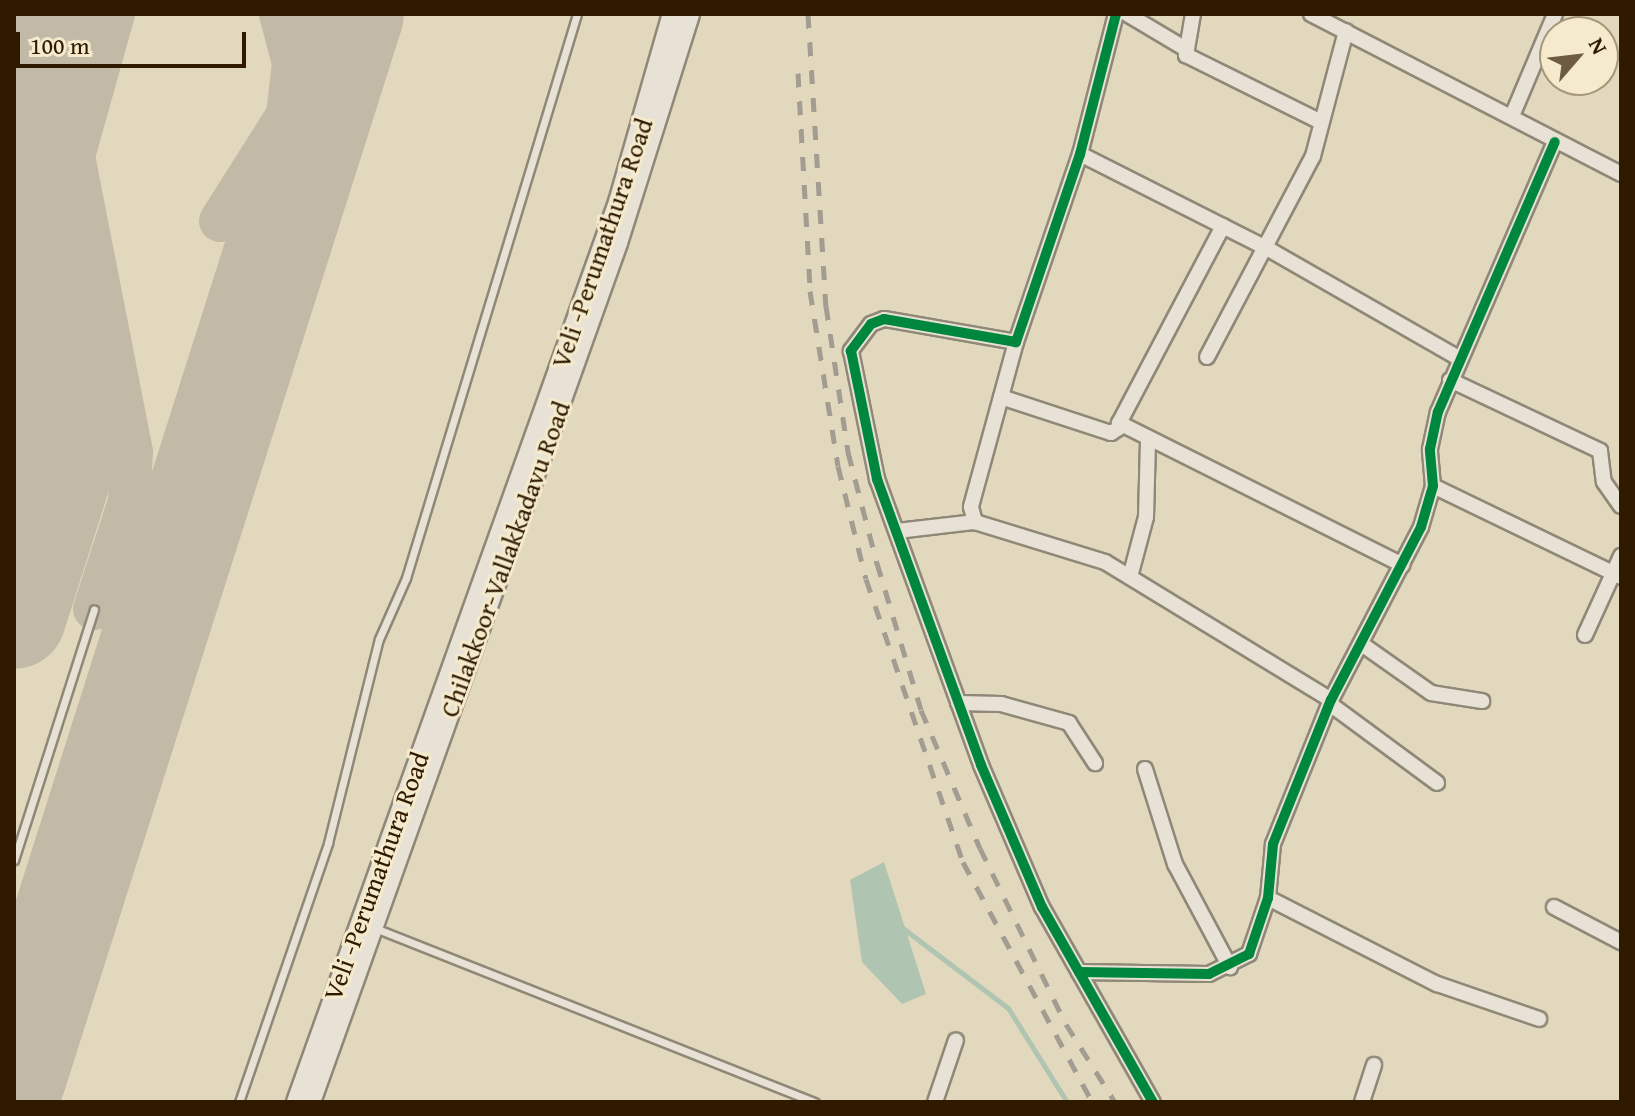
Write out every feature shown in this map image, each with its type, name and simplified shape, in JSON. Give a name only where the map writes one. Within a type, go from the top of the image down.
[{"type":"main road","name":"Veli -Perumathura Road","points":[[296,1102],[618,202],[672,14]]},
{"type":"main road","name":"Chilakkoor-Vallakkadavu Road","points":[[311,1102],[652,147],[690,14]]},
{"type":"street","points":[[975,522],[971,507],[1016,342],[1080,154],[1116,14]]},
{"type":"street","points":[[1127,14],[1184,48]]},
{"type":"street","points":[[1193,14],[1184,48],[1186,55],[1321,122]]},
{"type":"street","points":[[1311,14],[1621,174]]},
{"type":"street","points":[[1512,116],[1555,14]]},
{"type":"street","points":[[1207,357],[1270,250],[1321,122],[1346,31]]},
{"type":"street","points":[[1079,972],[1169,976],[1230,967],[1249,954],[1268,898],[1273,844],[1330,702],[1363,645],[1402,565],[1433,486],[1430,449],[1450,380],[1555,142]]},
{"type":"street","points":[[1080,154],[1270,250],[1460,359]]},
{"type":"street","points":[[1122,426],[1119,414],[1223,226]]},
{"type":"street","points":[[1016,342],[884,319],[871,324],[851,351],[877,479],[958,703],[1042,907],[1153,1102]]},
{"type":"street","points":[[1450,380],[1600,451],[1604,482],[1621,506]]},
{"type":"street","points":[[1001,397],[1111,433],[1122,426]]},
{"type":"street","points":[[1122,426],[1402,565]]},
{"type":"street","points":[[1130,577],[1146,517],[1148,438]]},
{"type":"street","points":[[1433,486],[1617,575]]},
{"type":"street","points":[[897,531],[975,522],[1130,577],[1330,702],[1437,783]]},
{"type":"street","points":[[1585,635],[1617,575],[1621,556]]},
{"type":"street","points":[[1363,645],[1431,693],[1482,701]]},
{"type":"street","points":[[958,703],[1001,704],[1069,723],[1095,763]]},
{"type":"street","points":[[1145,769],[1175,864],[1230,967]]},
{"type":"street","points":[[1268,898],[1437,984],[1539,1019]]},
{"type":"street","points":[[1554,907],[1621,942]]},
{"type":"street","points":[[935,1102],[956,1040]]},
{"type":"street","points":[[1362,1102],[1374,1065]]},
{"type":"lane","points":[[239,1102],[332,830],[379,639],[406,578],[577,14]]},
{"type":"lane","points":[[14,860],[94,609]]},
{"type":"lane","points":[[373,927],[815,1102]]},
{"type":"shaded area","points":[[884,862],[926,994],[902,1004],[862,962],[850,880]]},
{"type":"waterway","points":[[900,926],[1008,1008],[1067,1102]]},
{"type":"taxiway","points":[[94,609],[129,501],[132,452],[74,156],[114,14]]},
{"type":"taxiway","points":[[220,221],[287,115],[293,63],[280,14]]},
{"type":"runway","points":[[14,1078],[352,14]]},
{"type":"runway","points":[[14,21],[54,41],[16,155],[67,451],[14,617]]},
{"type":"railway","points":[[808,14],[826,306],[848,452],[877,563],[921,710],[980,848],[1066,1024],[1115,1102]]},
{"type":"railway","points":[[798,73],[810,291],[838,466],[866,579],[963,862],[1092,1102]]},
{"type":"cycle path","points":[[1116,14],[1080,154],[1016,342],[884,319],[871,324],[851,351],[877,479],[981,765],[1042,907],[1153,1102]]},
{"type":"cycle path","points":[[1079,972],[1209,974],[1249,954],[1268,898],[1273,844],[1331,700],[1421,527],[1433,486],[1430,449],[1438,412],[1555,142]]}]
